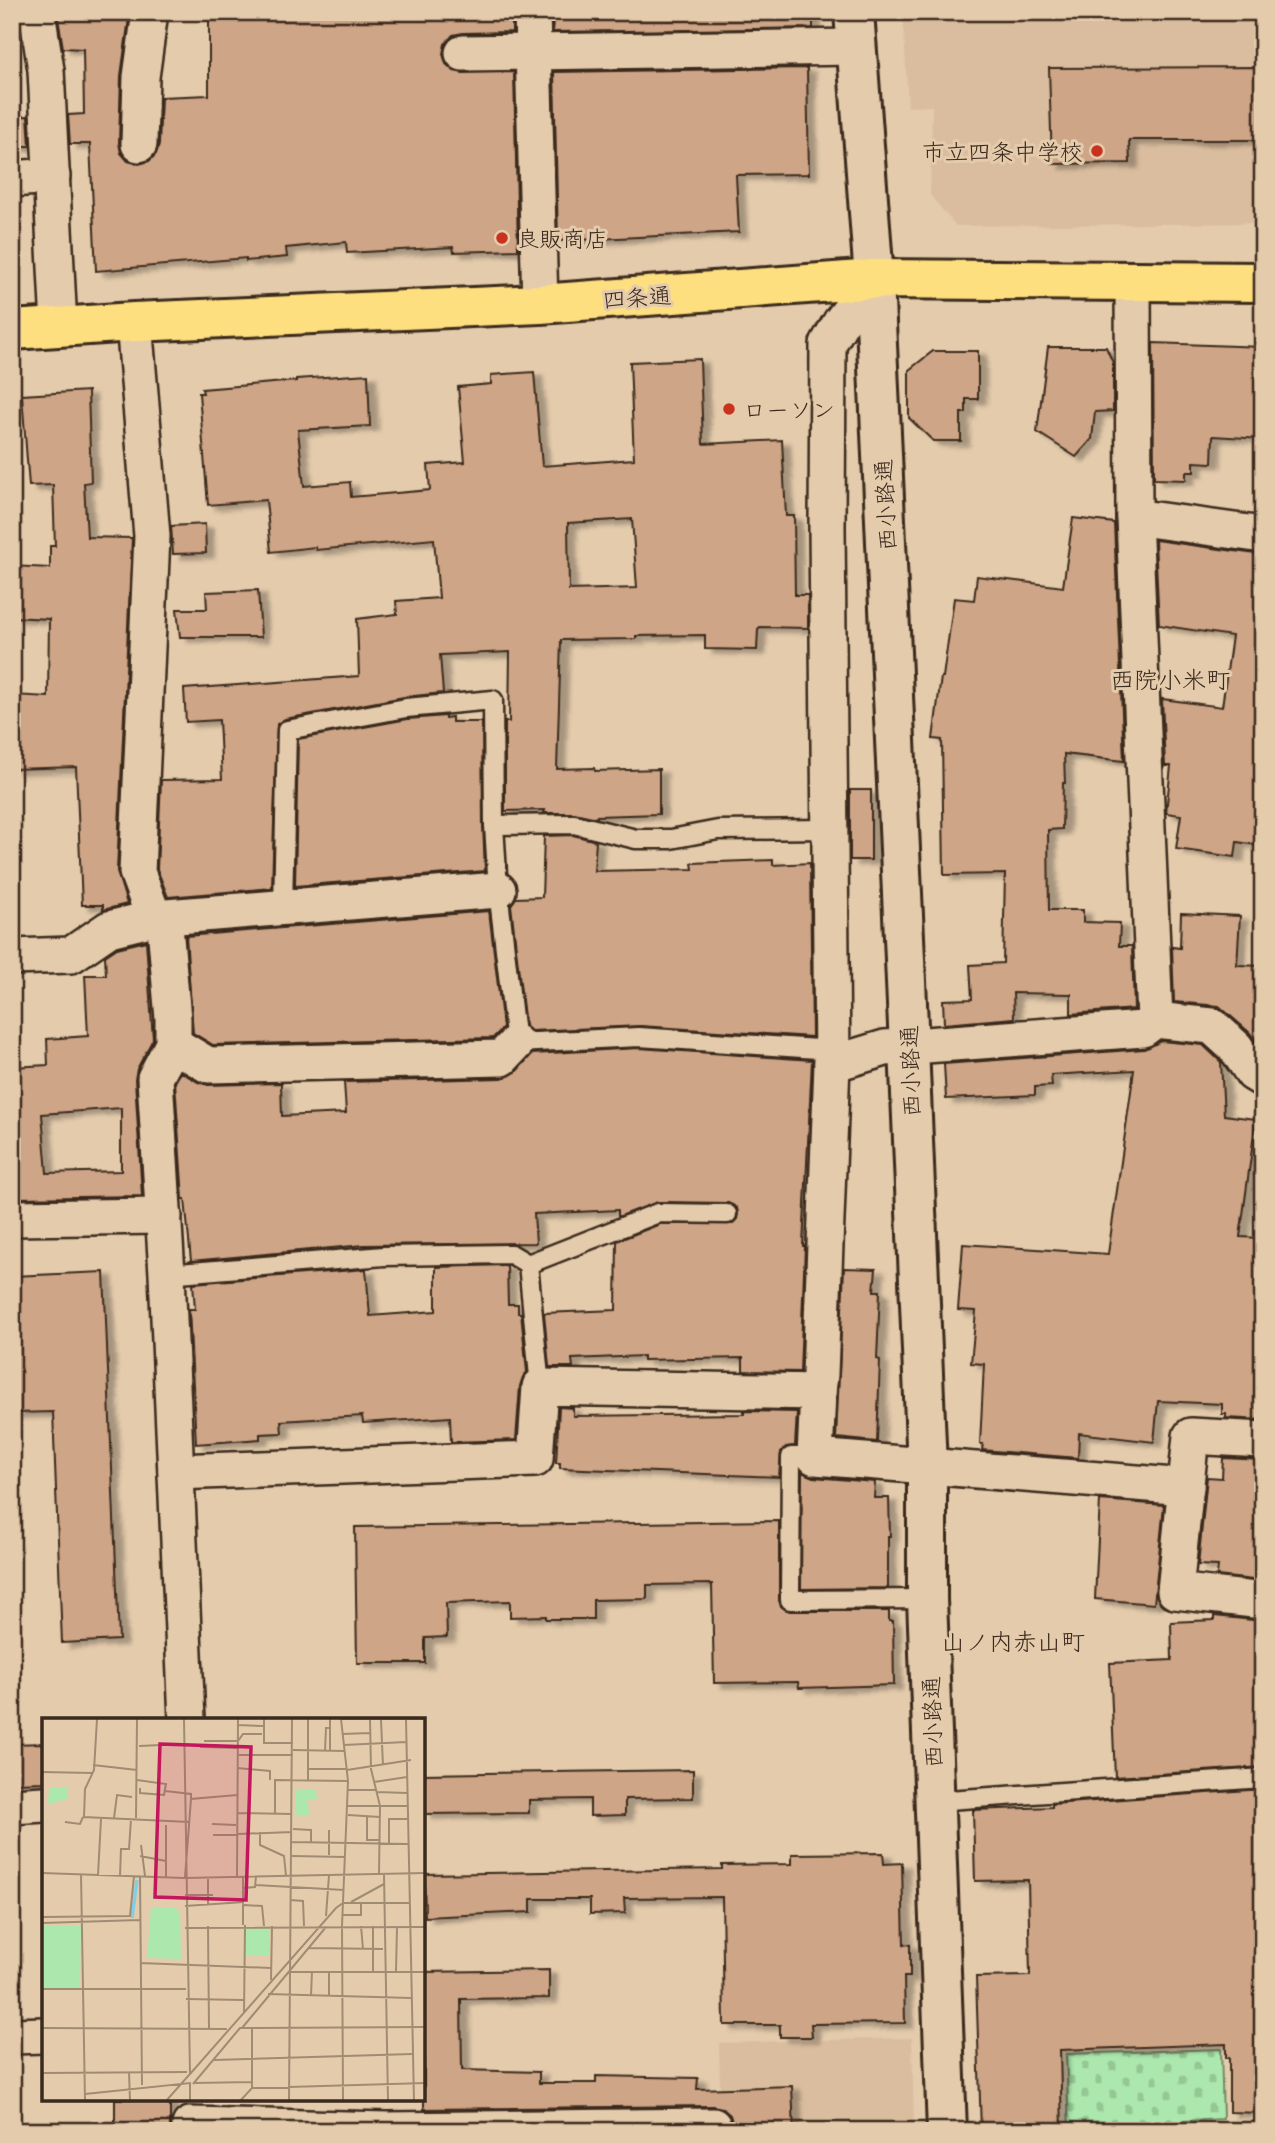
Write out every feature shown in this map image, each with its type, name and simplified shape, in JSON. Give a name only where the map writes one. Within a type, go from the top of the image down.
[{"type":"main road","name":"四条通","points":[[12,330],[540,304],[874,279],[1263,282]]},
{"type":"street","points":[[37,12],[46,69],[59,327]]},
{"type":"street","points":[[139,144],[141,77],[150,12]]},
{"type":"street","points":[[532,12],[540,304]]},
{"type":"street","points":[[463,53],[534,51],[855,30]]},
{"type":"street","name":"西小路通","points":[[855,30],[874,279],[909,1047],[927,1467],[927,1599],[947,2131]]},
{"type":"street","points":[[12,179],[52,177]]},
{"type":"street","points":[[874,279],[828,344],[832,1057],[815,1457],[1186,1487]]},
{"type":"street","points":[[1133,282],[1134,517],[1155,1020]]},
{"type":"street","points":[[134,323],[152,536],[137,872],[155,918],[164,926],[173,1019],[173,1044],[155,1078],[167,1275],[187,1718]]},
{"type":"street","points":[[1134,517],[1263,535]]},
{"type":"street","points":[[12,957],[71,954],[109,929],[155,918],[498,890]]},
{"type":"street","points":[[832,1057],[885,1048],[1143,1029],[1155,1020],[1212,1026],[1236,1048],[1253,1073],[1263,1079]]},
{"type":"street","points":[[173,1044],[208,1065],[502,1058],[516,1043]]},
{"type":"street","points":[[12,1218],[164,1216]]},
{"type":"street","points":[[176,1472],[535,1459],[540,1387],[818,1392]]},
{"type":"street","points":[[1263,1440],[1191,1436],[1175,1591],[1263,1601]]},
{"type":"street","points":[[12,1806],[42,1804]]},
{"type":"street","points":[[12,2036],[42,2035]]},
{"type":"street","points":[[189,2118],[387,2130],[713,2126]]},
{"type":"lane","points":[[283,907],[286,730],[406,708],[493,700],[494,825],[498,890],[516,1043],[639,1037],[832,1057]]},
{"type":"lane","points":[[494,825],[574,824],[636,839],[671,839],[718,830],[829,829]]},
{"type":"lane","points":[[528,1264],[658,1213],[727,1214]]},
{"type":"lane","points":[[167,1275],[384,1256],[510,1254],[528,1264]]},
{"type":"lane","points":[[528,1264],[540,1387]]},
{"type":"lane","points":[[815,1457],[791,1457],[790,1600],[927,1599]]},
{"type":"lane","points":[[934,1801],[1263,1778]]},
{"type":"shaded area","name":"市立四条中学校","points":[[903,12],[1263,12],[1263,223],[956,226],[930,195],[932,106],[908,107]]},
{"type":"shaded area","points":[[912,2038],[914,2131],[717,2131],[719,2043]]},
{"type":"green space","points":[[1221,2049],[1223,2119],[1184,2121],[1184,2131],[1069,2131],[1066,2054]]},
{"type":"building","points":[[57,12],[129,18],[121,76],[119,143],[121,153],[128,161],[139,164],[149,161],[156,154],[159,145],[161,97],[209,95],[209,12],[512,12],[512,32],[453,35],[445,44],[443,54],[446,64],[454,71],[514,72],[518,250],[454,252],[453,247],[347,253],[346,242],[286,248],[287,257],[96,271],[90,144],[70,144],[68,115],[84,114],[83,49],[63,48]]},
{"type":"building","points":[[552,12],[813,12],[813,28],[553,32]]},
{"type":"building","points":[[1263,67],[1263,140],[1129,140],[1130,163],[1052,164],[1049,68]]},
{"type":"building","points":[[807,68],[809,174],[736,175],[739,232],[558,241],[554,72]]},
{"type":"building","points":[[28,116],[30,146],[12,146],[12,117]]},
{"type":"building","points":[[1153,343],[1263,347],[1263,439],[1213,436],[1212,463],[1194,462],[1194,472],[1186,472],[1186,480],[1154,479]]},
{"type":"building","points":[[1048,347],[1106,347],[1113,363],[1113,411],[1095,412],[1092,439],[1076,457],[1037,432]]},
{"type":"building","points":[[933,351],[978,351],[978,399],[966,399],[966,413],[961,413],[961,441],[933,441],[909,418],[909,370]]},
{"type":"building","points":[[700,359],[703,444],[782,440],[786,516],[794,516],[795,595],[808,595],[808,628],[760,627],[757,650],[705,649],[705,635],[561,640],[557,769],[659,769],[659,814],[597,818],[574,813],[544,813],[545,810],[505,811],[505,722],[509,722],[510,652],[440,655],[443,693],[404,697],[285,719],[277,724],[272,888],[168,897],[157,869],[161,780],[222,779],[219,720],[186,722],[184,689],[359,676],[357,619],[397,614],[396,601],[439,598],[434,539],[271,552],[266,500],[208,505],[199,393],[203,393],[202,389],[368,374],[370,426],[298,430],[304,486],[350,482],[351,497],[430,490],[428,465],[465,462],[458,387],[491,384],[491,375],[534,372],[542,466],[634,459],[630,362]],"holes":[[[632,519],[637,588],[569,590],[568,523]]]},
{"type":"building","points":[[88,391],[91,482],[84,483],[87,537],[132,538],[117,871],[127,904],[103,910],[103,905],[82,905],[76,767],[12,769],[14,695],[48,697],[49,619],[12,617],[12,566],[50,568],[50,546],[55,546],[53,485],[29,486],[22,395]]},
{"type":"building","points":[[1073,518],[1114,523],[1124,761],[1064,754],[1062,829],[1048,830],[1049,910],[1083,910],[1083,922],[1120,923],[1119,946],[1132,946],[1134,1009],[1071,1014],[1071,994],[1013,993],[1014,1018],[944,1024],[943,1000],[972,999],[970,965],[1003,963],[1005,874],[944,875],[942,740],[933,739],[954,598],[974,600],[977,576],[1063,587]]},
{"type":"building","points":[[205,524],[206,553],[173,554],[171,526]]},
{"type":"building","points":[[1155,540],[1263,555],[1263,826],[1260,825],[1257,845],[1237,842],[1235,857],[1176,849],[1181,815],[1166,813],[1171,766],[1165,766],[1162,699],[1222,707],[1232,636],[1159,625]]},
{"type":"building","points":[[258,590],[261,637],[180,637],[177,609],[207,609],[206,592]]},
{"type":"building","points":[[452,717],[452,722],[482,722],[485,871],[295,886],[298,739],[408,719]]},
{"type":"building","points":[[850,790],[871,790],[871,860],[850,860]]},
{"type":"building","points":[[573,835],[596,841],[594,871],[693,869],[692,863],[773,860],[773,865],[810,863],[812,1037],[640,1026],[531,1031],[525,1026],[511,905],[516,898],[542,897],[544,836]]},
{"type":"building","points":[[489,911],[503,1028],[493,1038],[213,1045],[193,1033],[186,936]]},
{"type":"building","points":[[1181,913],[1240,916],[1237,965],[1263,966],[1263,1052],[1250,1033],[1219,1006],[1174,1002],[1172,947],[1180,948]]},
{"type":"building","points":[[146,941],[153,1039],[137,1069],[135,1079],[142,1196],[16,1198],[15,1173],[12,1173],[12,1067],[48,1065],[47,1039],[88,1036],[85,975],[106,975],[105,956],[117,948]],"holes":[[[121,1108],[121,1171],[47,1173],[42,1114]]]},
{"type":"building","points":[[1161,1041],[1203,1045],[1221,1062],[1224,1115],[1256,1119],[1240,1237],[1263,1238],[1263,1420],[1226,1418],[1226,1414],[1222,1414],[1222,1404],[1158,1401],[1154,1442],[1079,1433],[1078,1458],[982,1450],[983,1444],[980,1444],[984,1364],[971,1363],[976,1311],[958,1310],[963,1244],[1108,1254],[1134,1070],[1051,1075],[1052,1086],[1035,1087],[1035,1095],[946,1099],[944,1064],[1144,1049]]},
{"type":"building","points":[[639,1048],[812,1060],[800,1372],[743,1371],[743,1358],[643,1360],[643,1356],[572,1359],[573,1367],[549,1367],[544,1313],[616,1310],[617,1241],[660,1224],[732,1224],[738,1213],[737,1208],[728,1203],[658,1202],[618,1217],[618,1210],[534,1214],[536,1243],[364,1245],[191,1261],[183,1199],[175,1082],[181,1072],[208,1085],[281,1083],[282,1116],[346,1113],[344,1082],[502,1078],[516,1072],[532,1054]]},
{"type":"building","points":[[507,1265],[508,1304],[518,1304],[518,1313],[521,1313],[527,1372],[520,1386],[516,1440],[451,1442],[450,1417],[363,1423],[362,1416],[281,1421],[282,1433],[260,1434],[260,1439],[196,1444],[189,1309],[195,1309],[193,1283],[366,1269],[370,1316],[436,1311],[436,1267]]},
{"type":"building","points":[[844,1268],[876,1269],[874,1291],[880,1291],[877,1442],[836,1438]]},
{"type":"building","points":[[104,1272],[119,1640],[62,1643],[53,1412],[13,1413],[12,1276]]},
{"type":"building","points":[[559,1407],[573,1408],[573,1416],[797,1412],[795,1446],[786,1447],[781,1452],[779,1477],[560,1468],[560,1463],[556,1463]]},
{"type":"building","points":[[1223,1458],[1263,1460],[1263,1581],[1217,1576],[1218,1566],[1198,1565],[1207,1477],[1222,1478]]},
{"type":"building","points":[[802,1472],[813,1477],[875,1482],[874,1498],[889,1498],[888,1588],[801,1589]]},
{"type":"building","points":[[1100,1500],[1164,1505],[1154,1604],[1095,1599]]},
{"type":"building","points":[[779,1521],[781,1606],[790,1611],[889,1611],[889,1621],[893,1621],[894,1685],[799,1688],[798,1682],[714,1683],[712,1584],[647,1585],[647,1599],[593,1600],[593,1619],[510,1617],[510,1601],[446,1603],[447,1637],[425,1638],[425,1663],[357,1663],[355,1527]]},
{"type":"building","points":[[1214,1616],[1263,1621],[1263,1767],[1115,1777],[1110,1663],[1172,1660],[1171,1622],[1214,1620]]},
{"type":"building","points":[[42,1743],[42,1782],[16,1783],[16,1779],[12,1779],[12,1744]]},
{"type":"building","points":[[693,1770],[693,1798],[625,1799],[625,1815],[590,1816],[590,1799],[529,1800],[529,1813],[425,1814],[425,1774]]},
{"type":"building","points":[[1263,1789],[1263,2113],[1229,2112],[1229,2058],[1226,2058],[1226,2044],[1060,2050],[1062,2131],[981,2131],[976,1977],[1030,1976],[1028,1880],[975,1881],[973,1810],[1052,1807],[1052,1804]]},
{"type":"building","points":[[883,1853],[884,1864],[902,1863],[904,1945],[910,1944],[910,1977],[904,1977],[905,2023],[811,2024],[812,2037],[780,2037],[780,2025],[724,2025],[722,1897],[624,1898],[625,1913],[590,1914],[590,1899],[531,1899],[531,1912],[425,1917],[425,1874],[722,1869],[722,1865],[792,1864],[792,1854]]},
{"type":"building","points":[[549,1970],[549,1998],[461,1999],[462,2070],[539,2072],[539,2083],[596,2083],[596,2076],[698,2078],[697,2089],[792,2086],[794,2131],[732,2131],[730,2115],[722,2108],[713,2106],[424,2109],[425,1972]]},
{"type":"building","points":[[115,2101],[170,2101],[170,2131],[115,2131]]},
{"type":"place","name":"市立四条中学校","points":[[1097,151]]},
{"type":"place","name":"良販商店","points":[[502,238]]},
{"type":"place","name":"ローソン","points":[[729,409]]},
{"type":"district","name":"西院小米町","points":[[1170,679]]},
{"type":"district","name":"山ノ内赤山町","points":[[1013,1641]]}]
